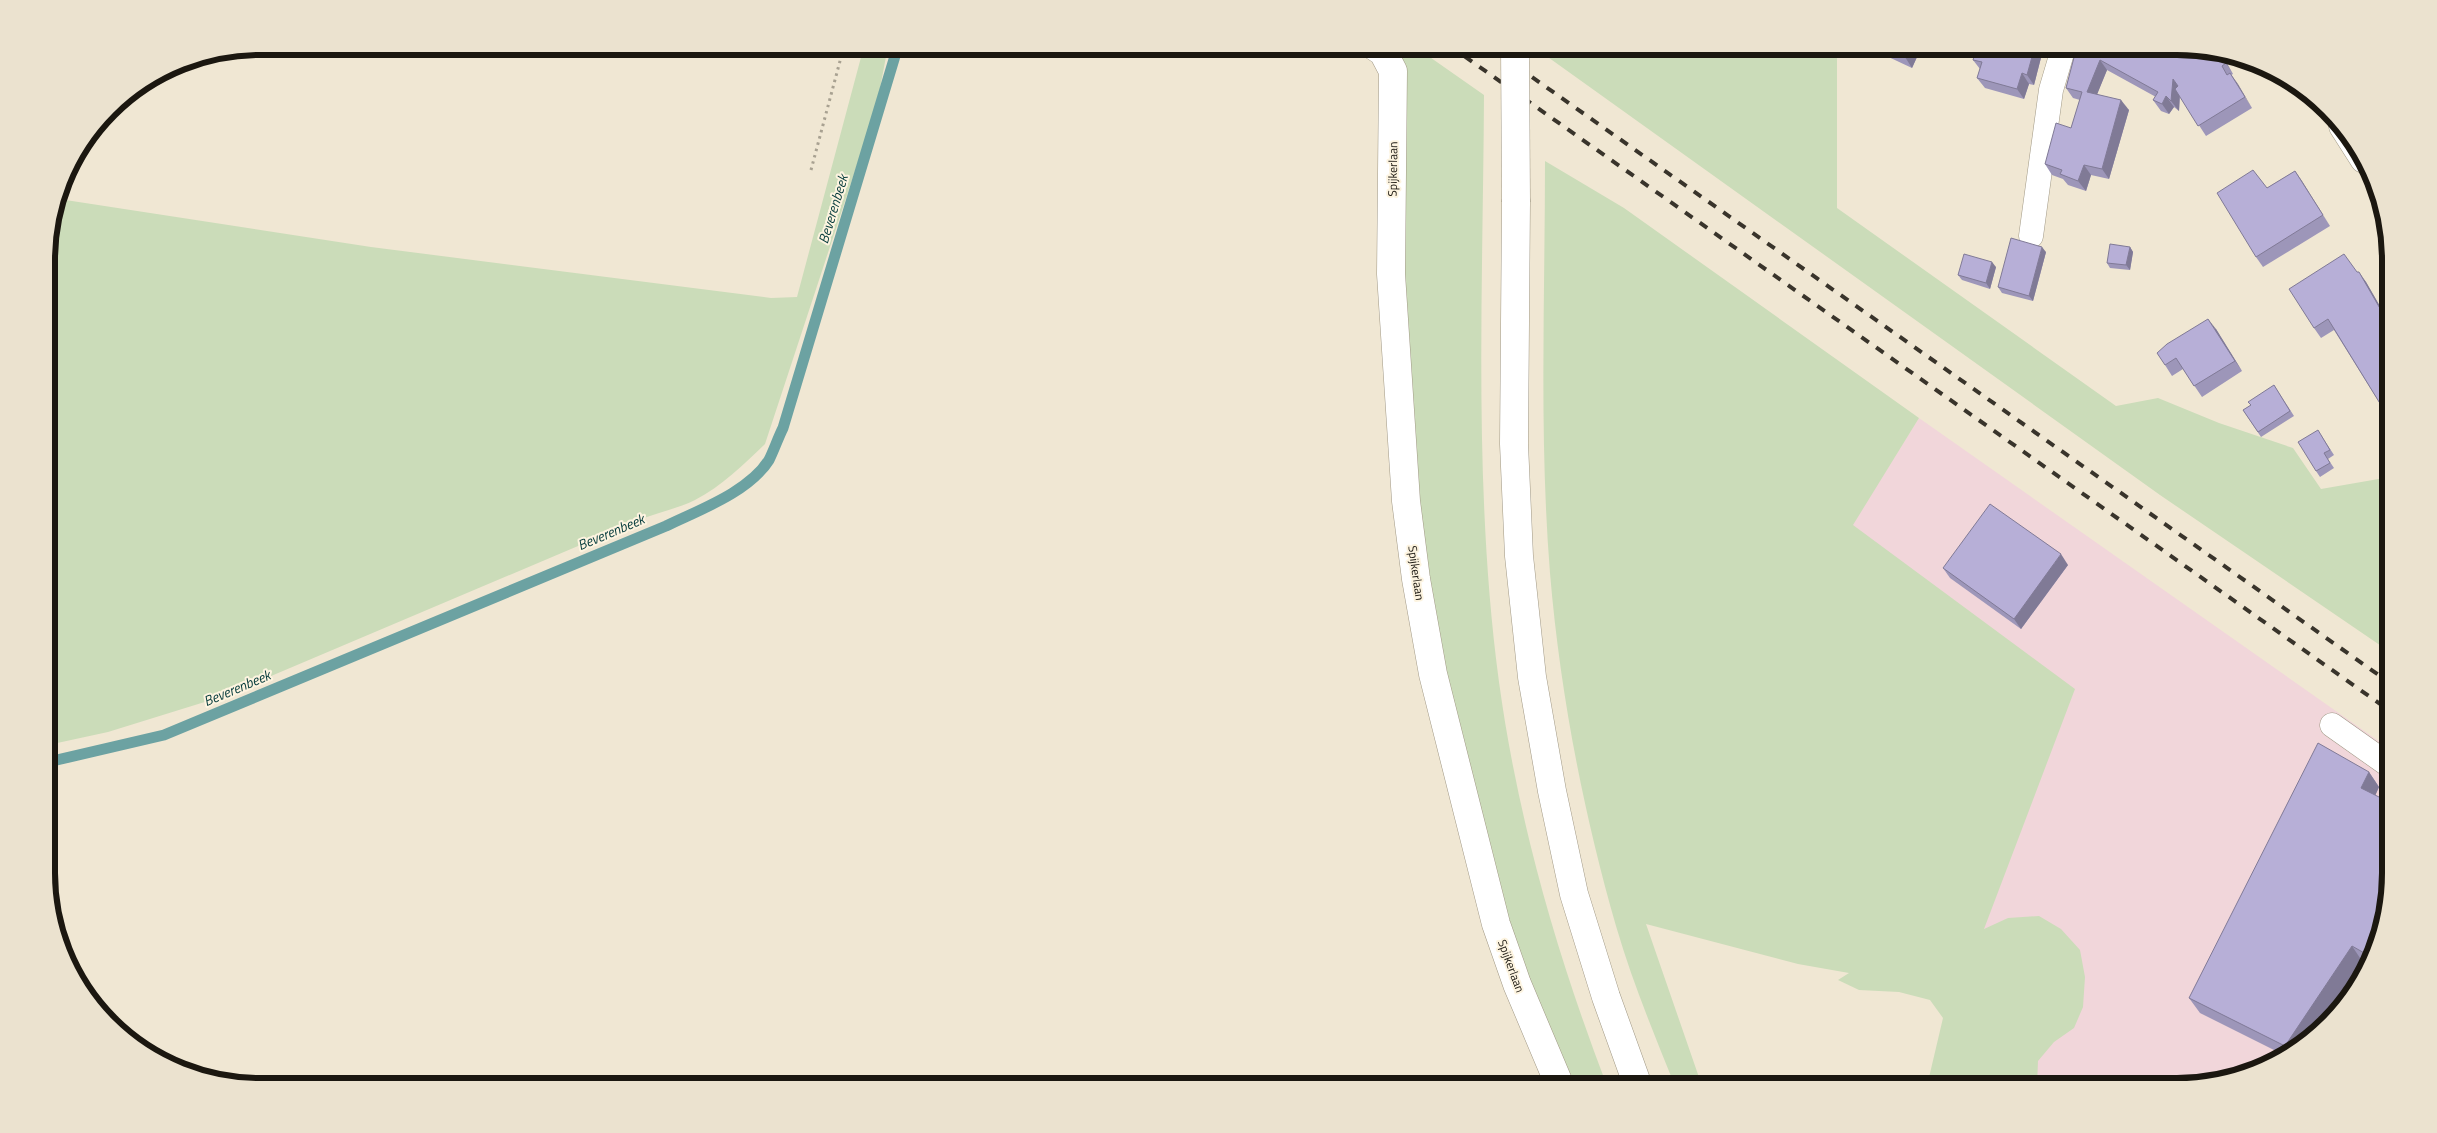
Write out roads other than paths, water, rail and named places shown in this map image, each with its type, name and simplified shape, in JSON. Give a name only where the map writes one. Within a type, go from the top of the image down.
[{"type":"street","name":"Spijkerlaan","points":[[1385,55],[1393,71],[1392,274],[1397,380],[1406,501],[1416,579],[1433,674],[1496,924],[1517,984],[1557,1078]]},
{"type":"street","points":[[1516,55],[1514,444],[1519,556],[1532,677],[1552,791],[1574,894],[1606,997],[1635,1078]]},
{"type":"lane","points":[[2031,236],[2051,90],[2061,55]]},
{"type":"lane","points":[[2332,725],[2382,760]]},
{"type":"waterway","name":"Beverenbeek","points":[[55,760],[164,735],[666,526],[708,507],[749,482],[769,460],[783,428],[895,55]]},
{"type":"railway","points":[[1463,55],[2382,705]]},
{"type":"railway","points":[[1501,55],[2382,677]]}]
